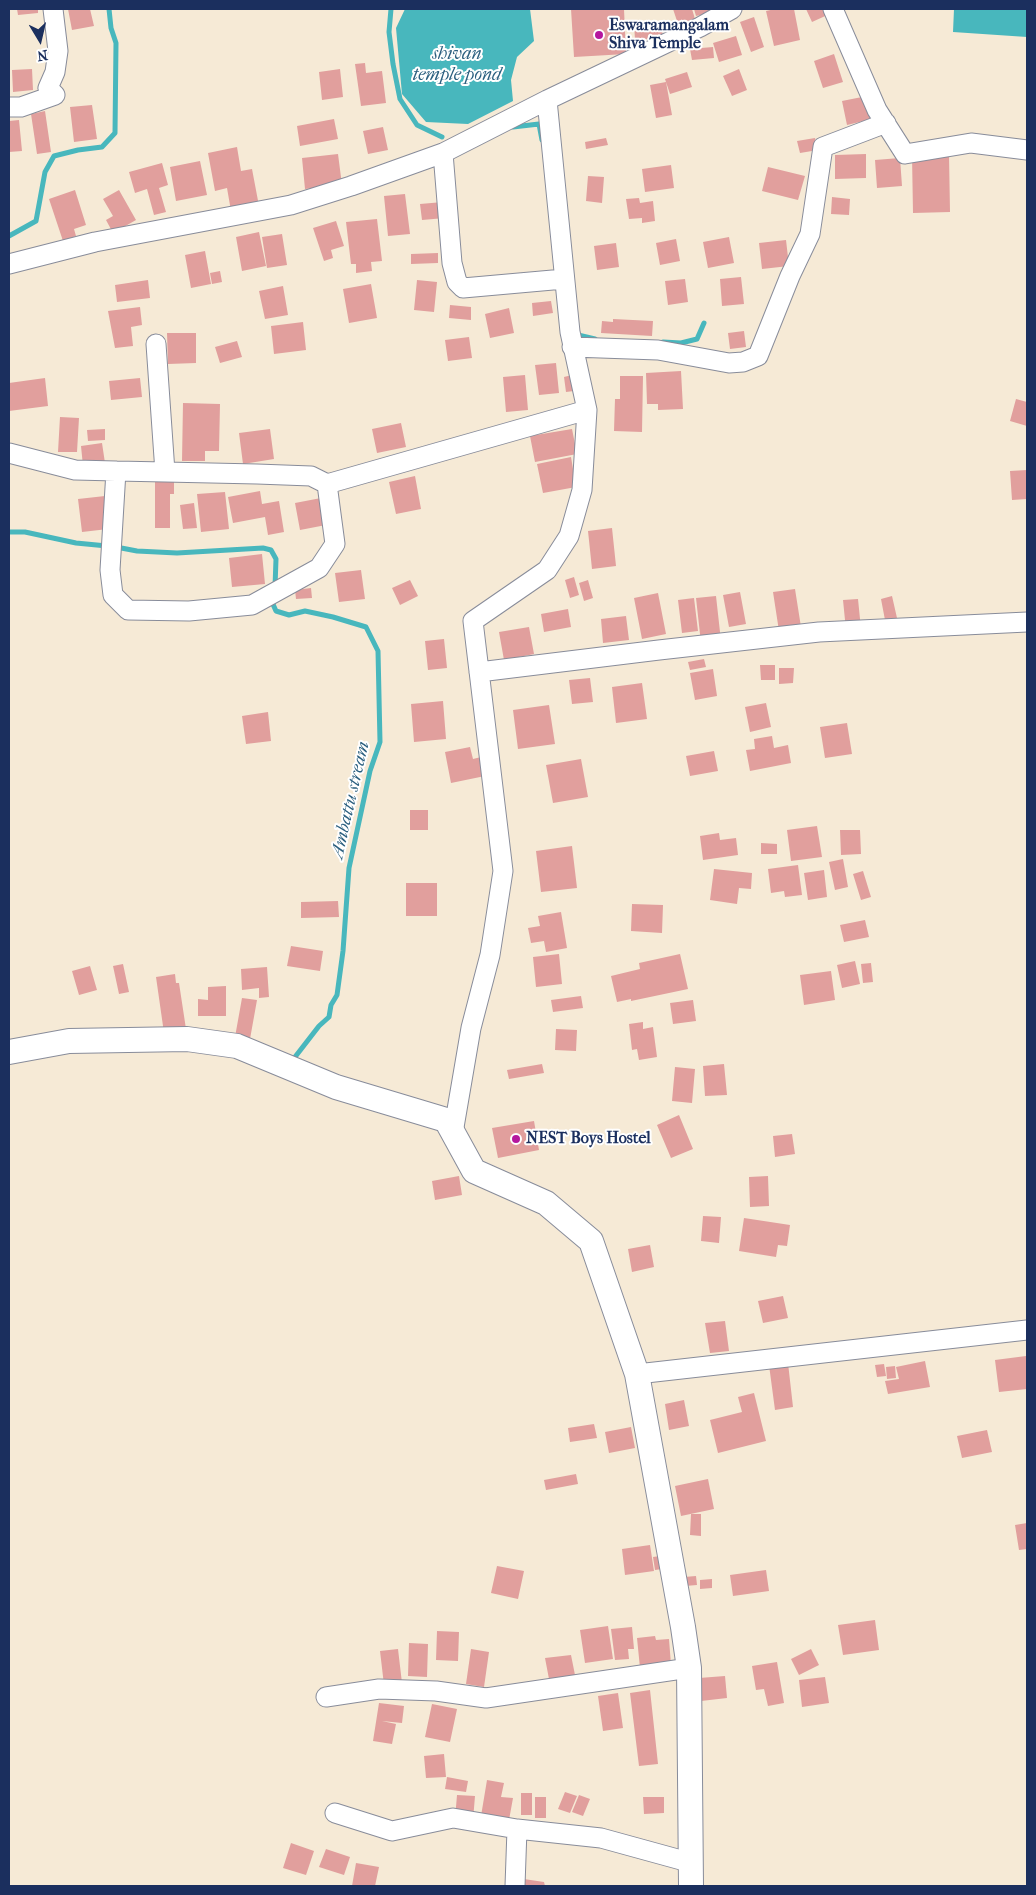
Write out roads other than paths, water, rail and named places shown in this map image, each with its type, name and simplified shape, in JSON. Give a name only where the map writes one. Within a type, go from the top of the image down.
[{"type":"street","points":[[9,107],[21,107],[55,95],[48,88],[55,72],[58,51],[52,9]]},
{"type":"street","points":[[9,264],[96,242],[291,205],[351,186],[443,153],[547,100],[700,27],[732,9]]},
{"type":"street","points":[[834,9],[877,110],[905,154],[971,143],[1027,150]]},
{"type":"street","points":[[453,1133],[472,1028],[490,955],[502,871],[472,621],[547,570],[569,536],[582,490],[587,410],[572,347],[547,100]]},
{"type":"street","points":[[572,347],[658,350],[729,363],[743,362],[758,356],[790,276],[810,234],[823,147],[886,123]]},
{"type":"street","points":[[443,153],[452,263],[457,282],[463,288],[564,279]]},
{"type":"street","points":[[156,344],[165,472]]},
{"type":"street","points":[[9,453],[75,470],[311,476],[327,484],[587,410]]},
{"type":"street","points":[[116,470],[111,558],[112,596],[128,610],[189,611],[252,605],[319,568],[334,544],[327,484]]},
{"type":"street","points":[[479,672],[819,632],[1027,622]]},
{"type":"street","points":[[9,1052],[79,1041],[187,1038],[237,1046],[336,1087],[446,1120],[474,1172],[546,1203],[590,1241],[637,1374],[683,1627],[689,1668],[692,1875],[601,1838],[516,1829],[453,1818],[392,1831],[335,1813]]},
{"type":"street","points":[[637,1374],[1027,1330]]},
{"type":"street","points":[[326,1697],[379,1689],[436,1691],[486,1698],[689,1668]]},
{"type":"street","points":[[515,1886],[516,1829]]},
{"type":"water","name":"shivan temple pond","points":[[405,9],[530,9],[534,41],[517,57],[511,80],[513,101],[468,124],[426,122],[402,94],[396,28]]},
{"type":"water","points":[[954,9],[1027,9],[1027,37],[953,32]]},
{"type":"waterway","name":"Ambattu stream","points":[[9,236],[36,221],[45,172],[54,156],[102,147],[115,133],[116,43],[111,28],[109,9]]},
{"type":"waterway","points":[[391,9],[389,32],[400,99],[417,125],[442,137]]},
{"type":"waterway","points":[[513,127],[539,124],[542,140]]},
{"type":"waterway","points":[[663,342],[681,343],[697,339],[704,323]]},
{"type":"waterway","points":[[577,331],[578,335],[595,339]]},
{"type":"waterway","name":"Ambattu stream","points":[[9,532],[25,532],[76,543],[107,546]]},
{"type":"waterway","name":"Ambattu stream","points":[[116,547],[137,551],[177,553],[263,548],[271,550],[276,559],[275,587]]},
{"type":"waterway","name":"Ambattu stream","points":[[273,597],[272,602],[276,611],[289,615],[305,611],[366,627],[378,651],[380,742],[370,771],[349,868],[343,951],[337,995],[331,1005],[329,1017],[319,1026],[295,1057]]},
{"type":"place","name":"Eswaramangalam Shiva Temple","points":[[599,35]]},
{"type":"place","name":"NEST Boys Hostel","points":[[516,1139]]}]
